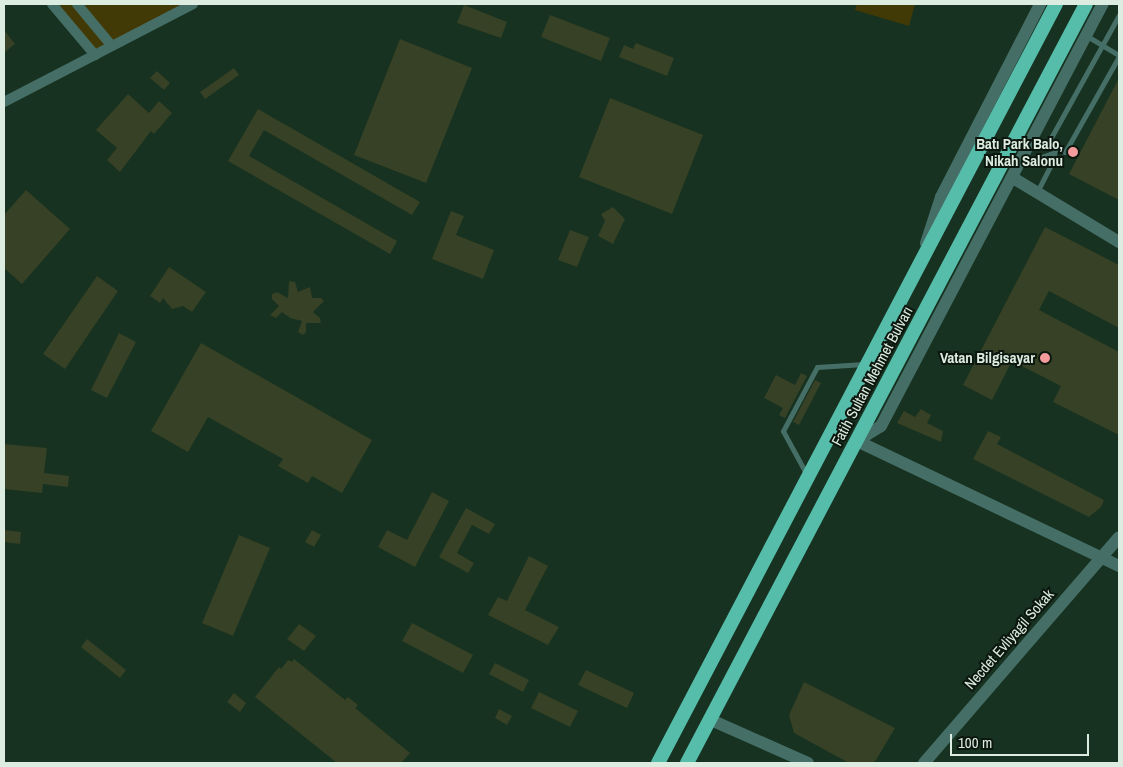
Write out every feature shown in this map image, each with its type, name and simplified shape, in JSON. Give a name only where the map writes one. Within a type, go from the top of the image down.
[{"type":"highway","name":"Fatih Sultan Mehmet Bulvarı","points":[[658,763],[1056,4]]},
{"type":"highway","name":"Fatih Sultan Mehmet Bulvarı","points":[[687,763],[1086,4]]},
{"type":"street","points":[[52,4],[95,55]]},
{"type":"street","points":[[77,4],[111,45]]},
{"type":"street","points":[[4,102],[193,4]]},
{"type":"street","points":[[916,270],[941,197],[1040,4]]},
{"type":"street","points":[[857,441],[881,426],[1103,4]]},
{"type":"street","points":[[1008,153],[1052,102]]},
{"type":"street","points":[[1013,178],[1119,242]]},
{"type":"street","points":[[857,441],[1119,566]]},
{"type":"street","name":"Necdet Evliyagil Sokak","points":[[924,763],[1119,537]]},
{"type":"street","points":[[711,720],[808,763]]},
{"type":"lane","points":[[1086,36],[1103,45],[1119,55],[1065,152],[1048,143],[1103,45],[1119,15]]},
{"type":"lane","points":[[1037,192],[1052,163],[1056,147]]},
{"type":"lane","points":[[1020,164],[1053,153]]},
{"type":"lane","points":[[808,477],[783,431],[817,368],[867,364]]},
{"type":"shaded area","points":[[52,4],[193,4],[95,55]]},
{"type":"shaded area","points":[[857,4],[915,4],[909,26],[855,10]]},
{"type":"building","points":[[464,5],[507,22],[501,38],[457,23]]},
{"type":"building","points":[[550,15],[610,38],[601,61],[541,37]]},
{"type":"building","points":[[4,30],[15,44],[4,53]]},
{"type":"building","points":[[400,39],[472,68],[426,183],[354,155]]},
{"type":"building","points":[[636,43],[674,58],[667,76],[619,57],[624,45],[633,49]]},
{"type":"building","points":[[234,68],[239,75],[205,99],[200,92]]},
{"type":"building","points":[[157,71],[170,83],[164,90],[150,78]]},
{"type":"building","points":[[1119,78],[1119,200],[1069,174]]},
{"type":"building","points":[[128,94],[149,113],[159,101],[172,113],[154,134],[151,131],[120,172],[107,160],[117,148],[96,130]]},
{"type":"building","points":[[610,98],[703,135],[672,214],[579,177]]},
{"type":"building","points":[[258,109],[420,202],[412,215],[264,130],[249,156],[397,241],[390,254],[228,161]]},
{"type":"building","points":[[26,190],[70,229],[22,284],[4,268],[4,215]]},
{"type":"building","points":[[613,207],[625,219],[613,244],[598,236],[605,221],[601,214]]},
{"type":"building","points":[[451,211],[464,216],[456,235],[494,250],[483,279],[432,259]]},
{"type":"building","points":[[1045,227],[1119,265],[1119,328],[1049,291],[1039,310],[1119,352],[1119,435],[1053,402],[1061,386],[1012,361],[992,400],[963,385]]},
{"type":"building","points":[[570,230],[589,237],[577,267],[558,260]]},
{"type":"building","points":[[169,267],[206,292],[192,312],[183,306],[172,309],[163,298],[160,303],[150,296]]},
{"type":"building","points":[[97,276],[118,291],[65,369],[43,354]]},
{"type":"building","points":[[289,281],[295,282],[298,292],[310,287],[312,298],[321,298],[324,301],[313,312],[320,318],[321,323],[306,323],[306,332],[303,335],[298,332],[302,321],[290,318],[282,312],[276,318],[270,315],[279,306],[272,299],[272,294],[277,292],[288,298]]},
{"type":"building","points":[[119,333],[136,342],[107,398],[91,390]]},
{"type":"building","points":[[201,343],[372,440],[342,493],[312,476],[308,483],[278,466],[283,459],[208,417],[188,452],[151,431]]},
{"type":"building","points":[[801,373],[807,376],[785,418],[779,415],[783,408],[764,398],[776,375],[795,385]]},
{"type":"building","points":[[815,380],[821,383],[799,425],[793,422]]},
{"type":"building","points":[[921,409],[931,415],[927,423],[943,431],[941,442],[897,423],[904,411],[915,417]]},
{"type":"building","points":[[988,431],[1001,437],[997,444],[1104,500],[1101,507],[1089,517],[973,459]]},
{"type":"building","points":[[4,444],[47,448],[44,473],[69,476],[68,487],[43,484],[42,493],[4,489]]},
{"type":"building","points":[[432,492],[449,501],[415,567],[378,547],[387,530],[407,540]]},
{"type":"building","points":[[466,508],[495,524],[489,534],[472,525],[457,553],[474,563],[468,573],[439,557]]},
{"type":"building","points":[[4,530],[21,532],[20,544],[4,542]]},
{"type":"building","points":[[312,530],[321,535],[314,547],[305,542]]},
{"type":"building","points":[[239,535],[270,548],[233,636],[202,623]]},
{"type":"building","points":[[529,556],[548,566],[525,610],[559,627],[548,645],[488,615],[498,597],[507,601]]},
{"type":"building","points":[[412,623],[473,655],[463,673],[402,641]]},
{"type":"building","points":[[299,624],[316,636],[304,651],[287,639]]},
{"type":"building","points":[[87,639],[126,670],[120,678],[81,647]]},
{"type":"building","points":[[294,659],[345,700],[348,697],[358,705],[355,708],[410,753],[401,763],[337,763],[255,697],[279,667],[281,669],[288,660],[292,662]]},
{"type":"building","points":[[495,663],[529,680],[523,692],[489,674]]},
{"type":"building","points":[[586,670],[634,693],[627,708],[578,685]]},
{"type":"building","points":[[804,682],[895,728],[876,760],[872,763],[849,763],[794,733],[789,715]]},
{"type":"building","points":[[539,692],[578,711],[570,727],[531,708]]},
{"type":"building","points":[[234,693],[246,703],[240,712],[227,702]]},
{"type":"building","points":[[499,709],[512,716],[507,725],[495,718]]},
{"type":"place","name":"Batı Park Balo, Nikah Salonu","points":[[1073,152]]},
{"type":"place","name":"Vatan Bilgisayar","points":[[1045,358]]}]
